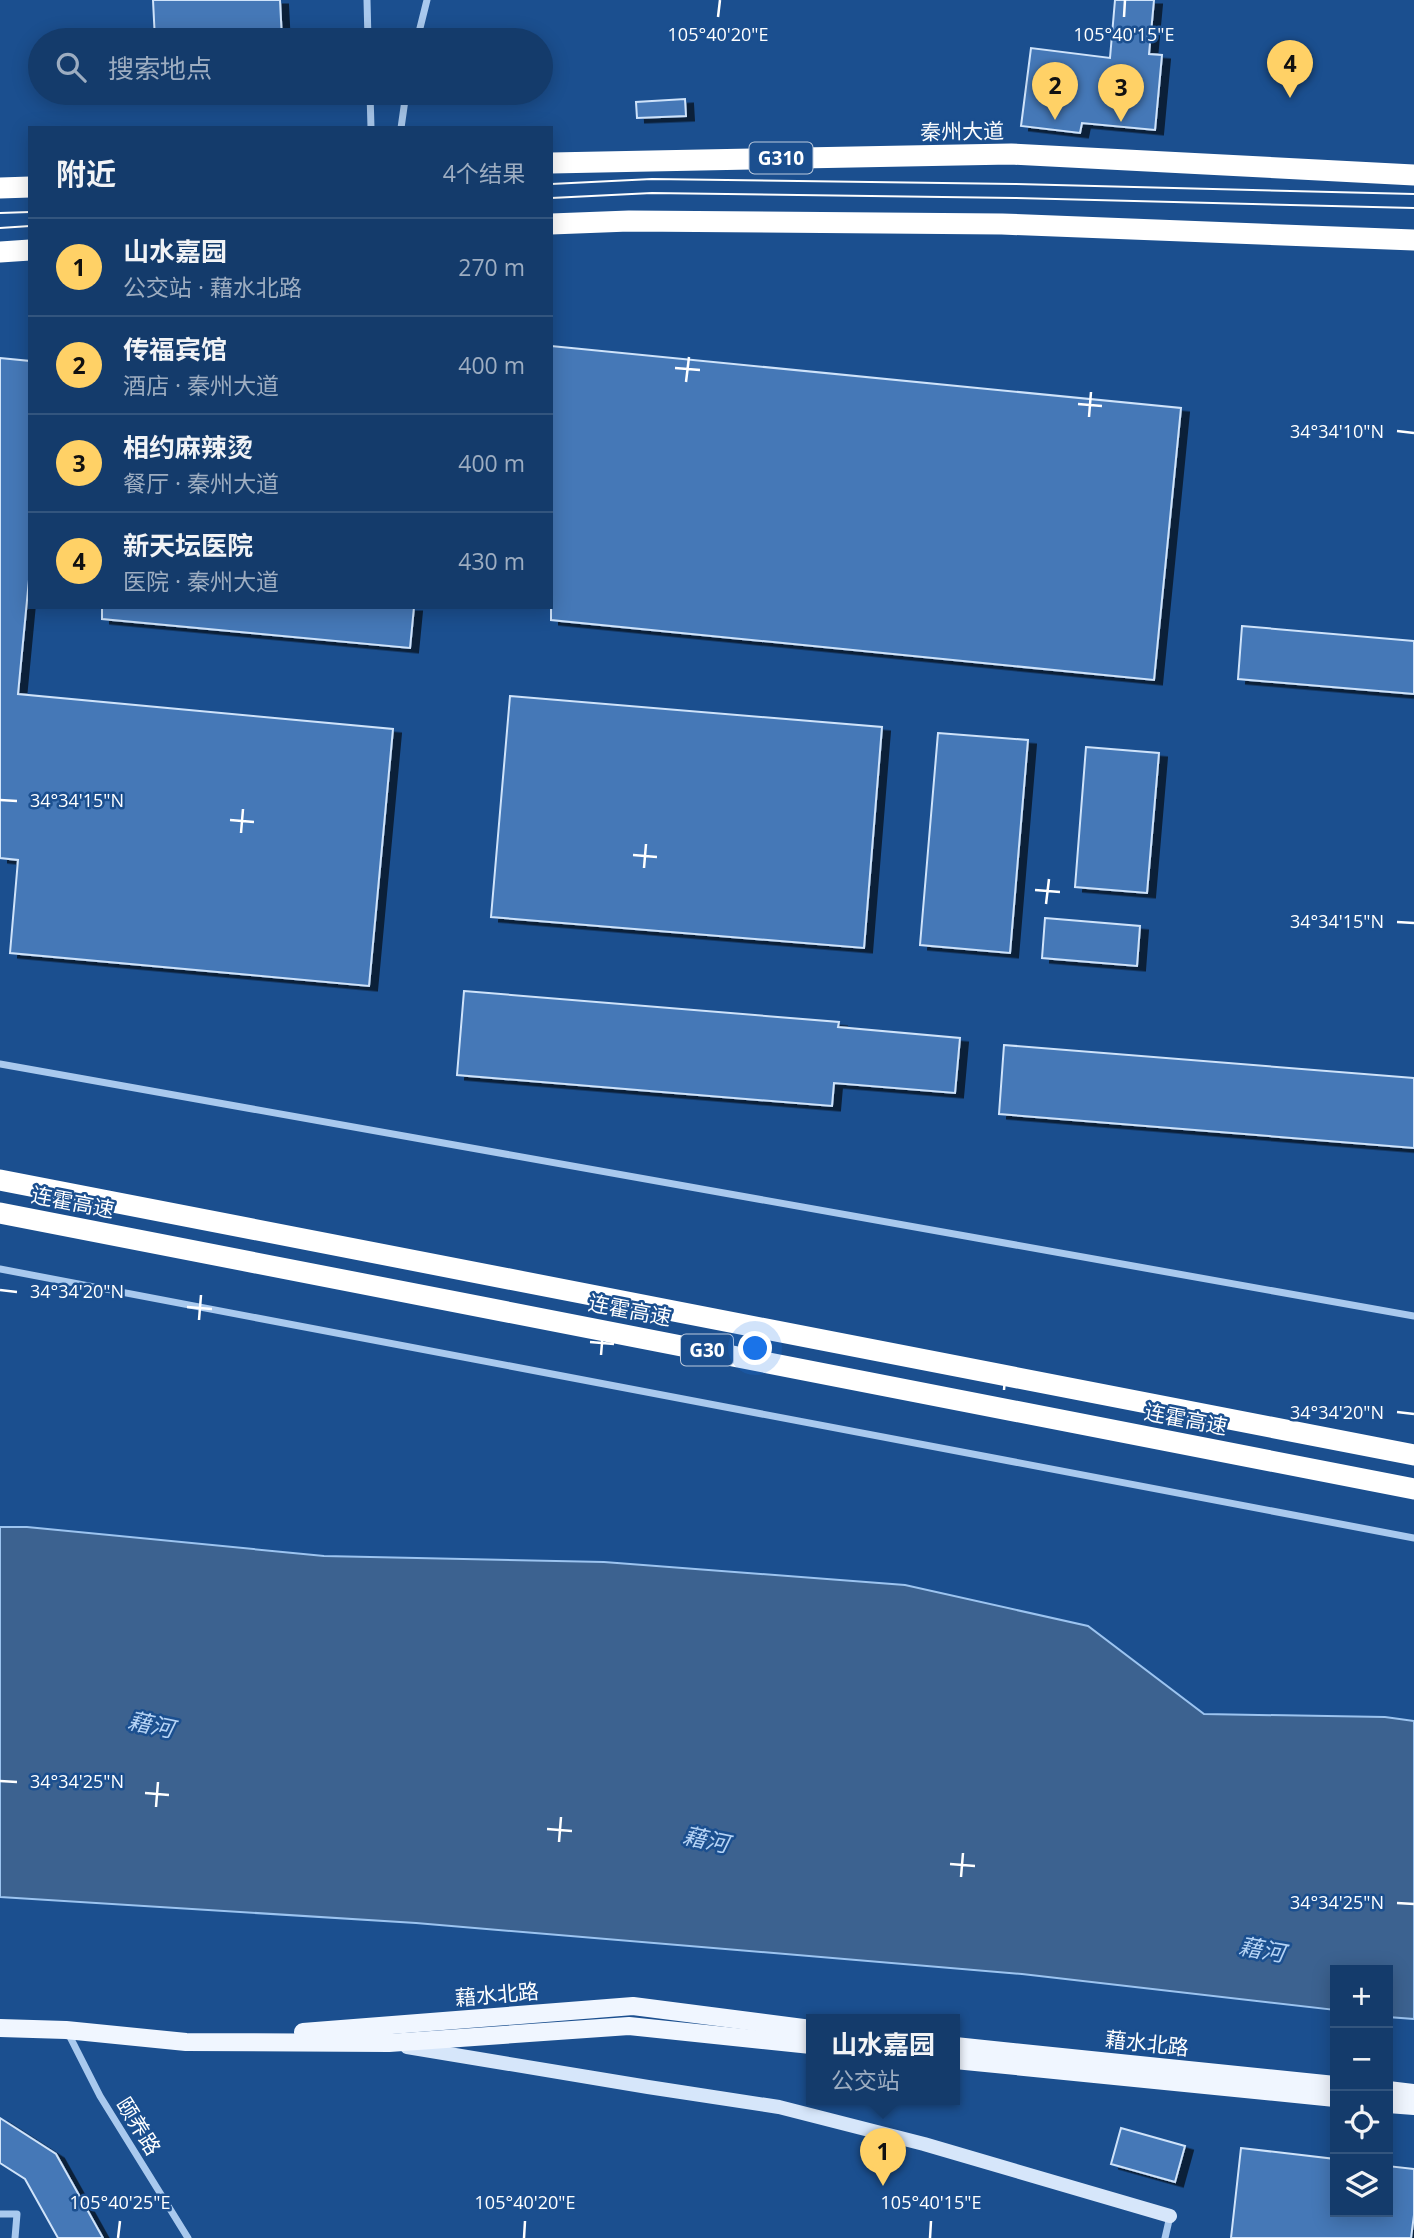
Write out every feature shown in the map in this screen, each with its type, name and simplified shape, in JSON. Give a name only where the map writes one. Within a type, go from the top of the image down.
[{"type":"highway","name":"秦州大道","points":[[553,163],[1011,154],[1414,175]]},
{"type":"highway","points":[[0,188],[28,187]]},
{"type":"highway","points":[[553,224],[629,221],[1002,224],[1414,240]]},
{"type":"highway","points":[[0,252],[28,250]]},
{"type":"highway","name":"连霍高速","points":[[0,1180],[1414,1455]]},
{"type":"highway","name":"连霍高速","points":[[0,1213],[1414,1489]]},
{"type":"main road","name":"藉水北路","points":[[186,2042],[632,2006],[806,2028]]},
{"type":"main road","name":"藉水北路","points":[[0,2028],[66,2030],[186,2042],[388,2043],[629,2026],[806,2044]]},
{"type":"main road","name":"藉水北路","points":[[960,2047],[1330,2084]]},
{"type":"main road","name":"藉水北路","points":[[960,2060],[1330,2098]]},
{"type":"main road","points":[[1393,2091],[1414,2093]]},
{"type":"main road","points":[[1393,2104],[1414,2106]]},
{"type":"street","points":[[367,0],[368,28]]},
{"type":"street","points":[[420,28],[427,0]]},
{"type":"street","points":[[370,105],[371,126]]},
{"type":"street","points":[[401,126],[404,105]]},
{"type":"street","points":[[0,1064],[1414,1316]]},
{"type":"street","points":[[0,1269],[1414,1538]]},
{"type":"street","name":"颐养路","points":[[66,2030],[100,2096],[188,2238]]},
{"type":"street","points":[[388,2043],[779,2107],[924,2144],[1170,2216],[1165,2238]]},
{"type":"street","points":[[0,2214],[17,2214],[15,2238]]},
{"type":"water","name":"藉河","points":[[0,1527],[27,1527],[324,1556],[604,1562],[905,1585],[1088,1626],[1204,1714],[1385,1717],[1414,1721],[1414,2019],[1393,2017],[1393,1965],[1330,1965],[1330,2009],[1022,1974],[416,1923],[0,1897]]},
{"type":"building","points":[[153,0],[280,0],[281,28],[154,28]]},
{"type":"building","points":[[1115,0],[1154,0],[1149,54],[1162,55],[1155,130],[1082,123],[1080,133],[1021,126],[1031,48],[1110,58]]},
{"type":"building","points":[[685,99],[686,116],[637,118],[636,102]]},
{"type":"building","points":[[553,346],[1181,408],[1154,680],[551,620]]},
{"type":"building","points":[[0,358],[28,361],[28,590],[18,694],[393,729],[369,986],[10,953],[18,860],[0,858]]},
{"type":"building","points":[[102,609],[414,609],[410,648],[102,619]]},
{"type":"building","points":[[1242,626],[1414,641],[1414,694],[1238,679]]},
{"type":"building","points":[[510,696],[882,727],[864,948],[491,917]]},
{"type":"building","points":[[938,733],[1028,740],[1010,953],[920,945]]},
{"type":"building","points":[[1086,747],[1159,753],[1147,893],[1075,887]]},
{"type":"building","points":[[1045,918],[1140,926],[1137,966],[1042,958]]},
{"type":"building","points":[[464,991],[839,1022],[838,1027],[960,1038],[955,1093],[834,1083],[832,1106],[457,1075]]},
{"type":"building","points":[[1004,1045],[1414,1078],[1414,1148],[999,1114]]},
{"type":"building","points":[[0,2118],[56,2154],[103,2238],[58,2238],[25,2179],[0,2163]]},
{"type":"building","points":[[1121,2128],[1185,2146],[1175,2182],[1111,2164]]},
{"type":"building","points":[[1241,2148],[1330,2158],[1330,2217],[1393,2217],[1393,2167],[1414,2169],[1411,2238],[1231,2238]]},
{"type":"tram line","points":[[553,184],[652,179],[1015,184],[1414,194]]},
{"type":"tram line","points":[[553,198],[652,193],[1015,198],[1414,208]]},
{"type":"tram line","points":[[0,213],[28,212]]},
{"type":"tram line","points":[[0,228],[28,226]]},
{"type":"place","name":"新天坛医院","points":[[1290,98]]},
{"type":"place","name":"传福宾馆","points":[[1055,120]]},
{"type":"place","name":"相约麻辣烫","points":[[1121,122]]},
{"type":"place","name":"山水嘉园","points":[[883,2186]]}]
